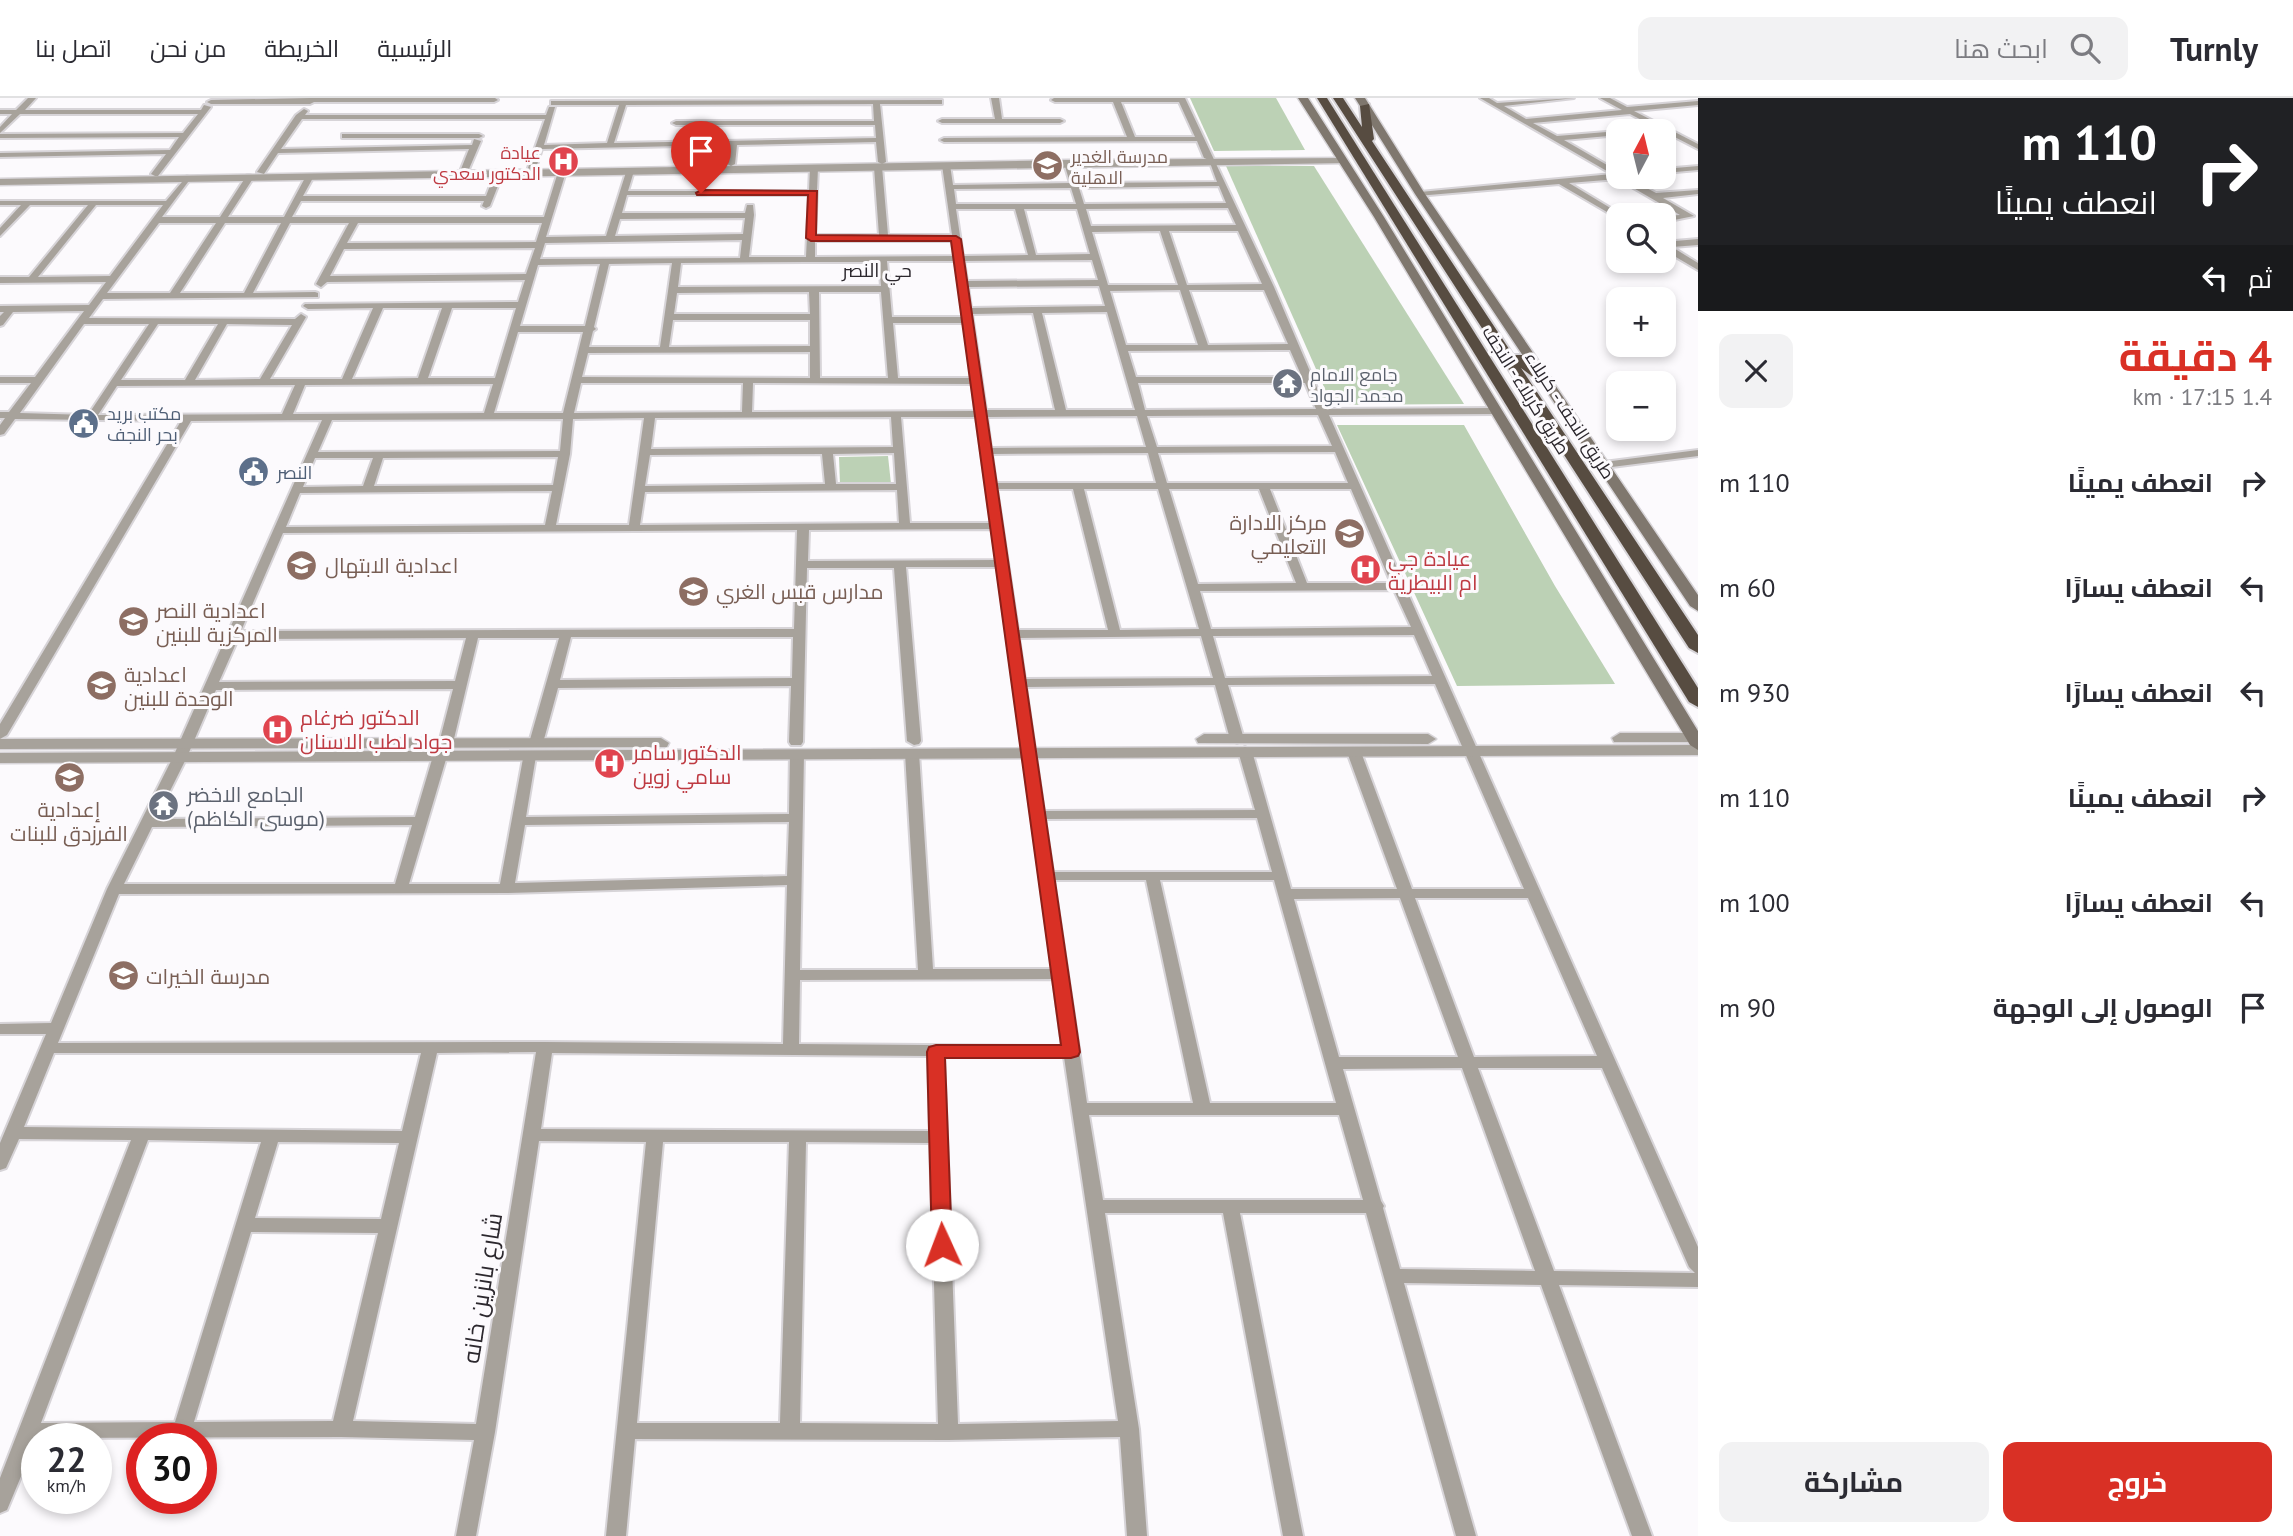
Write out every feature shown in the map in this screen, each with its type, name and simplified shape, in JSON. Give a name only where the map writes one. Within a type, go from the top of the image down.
[{"type":"highway","name":"طريق کربلاء - النجف","points":[[1322,98],[1698,702]]},
{"type":"highway","name":"طريق النجف - کربلاء","points":[[1338,98],[1698,648]]},
{"type":"highway","points":[[1362,102],[1370,144]]},
{"type":"highway","points":[[1503,347],[1546,380]]},
{"type":"main road","points":[[1303,98],[1697,744]]},
{"type":"main road","points":[[1362,102],[1420,194],[1698,606]]},
{"type":"street","points":[[0,133],[32,98]]},
{"type":"street","points":[[995,98],[999,121]]},
{"type":"street","points":[[1484,98],[1606,168]]},
{"type":"street","points":[[1495,104],[1570,98]]},
{"type":"street","points":[[1604,98],[1645,119]]},
{"type":"street","points":[[1660,98],[1698,114]]},
{"type":"street","points":[[155,174],[213,100],[495,99],[465,169]]},
{"type":"street","points":[[1466,1536],[1263,814],[1192,588],[1074,186],[1054,99],[1182,99],[1269,287],[1467,745],[1535,893],[1698,1267]]},
{"type":"street","points":[[261,172],[311,100]]},
{"type":"street","points":[[674,144],[679,100]]},
{"type":"street","points":[[532,168],[555,101],[623,103],[679,100],[939,100],[948,187],[995,526],[1129,1429],[1137,1536]]},
{"type":"street","points":[[1116,100],[1132,139]]},
{"type":"street","points":[[876,102],[884,238]]},
{"type":"street","points":[[610,145],[623,103]]},
{"type":"street","points":[[1524,121],[1698,103]]},
{"type":"street","points":[[0,112],[203,113]]},
{"type":"street","points":[[299,117],[549,117]]},
{"type":"street","points":[[337,149],[357,117]]},
{"type":"street","points":[[942,121],[1060,121]]},
{"type":"street","points":[[676,123],[878,122]]},
{"type":"street","points":[[750,143],[752,123]]},
{"type":"street","points":[[0,133],[186,135]]},
{"type":"street","points":[[1555,139],[1606,134]]},
{"type":"street","points":[[345,136],[479,136]]},
{"type":"street","points":[[1676,136],[1697,147]]},
{"type":"street","points":[[944,140],[1200,139]]},
{"type":"street","points":[[539,147],[880,140]]},
{"type":"street","points":[[731,164],[733,143]]},
{"type":"street","points":[[276,151],[474,148]]},
{"type":"street","points":[[0,155],[172,152]]},
{"type":"street","points":[[399,172],[630,171],[1340,156]]},
{"type":"street","points":[[0,179],[310,176],[465,169],[731,164],[815,166]]},
{"type":"street","points":[[810,261],[815,166]]},
{"type":"street","points":[[1676,170],[1698,168]]},
{"type":"street","points":[[610,239],[630,171]]},
{"type":"street","points":[[0,179],[261,172],[364,173]]},
{"type":"street","points":[[488,416],[562,172]]},
{"type":"street","points":[[480,220],[499,173]]},
{"type":"street","points":[[247,295],[310,176]]},
{"type":"street","points":[[173,296],[250,177]]},
{"type":"street","points":[[1420,194],[1606,177]]},
{"type":"street","points":[[0,432],[6,416],[38,380],[187,178]]},
{"type":"street","points":[[1562,182],[1606,209]]},
{"type":"street","points":[[948,187],[1222,184]]},
{"type":"street","points":[[1642,189],[1694,216]]},
{"type":"street","points":[[744,261],[752,192]]},
{"type":"street","points":[[1654,196],[1698,192]]},
{"type":"street","points":[[624,193],[813,193]]},
{"type":"street","points":[[298,199],[489,198]]},
{"type":"street","points":[[0,203],[169,203]]},
{"type":"street","points":[[0,233],[28,203]]},
{"type":"street","points":[[31,280],[94,203]]},
{"type":"street","points":[[951,207],[1232,205]]},
{"type":"street","points":[[1019,207],[1033,259]]},
{"type":"street","points":[[617,216],[750,215]]},
{"type":"street","points":[[1676,218],[1694,216]]},
{"type":"street","points":[[156,220],[547,220]]},
{"type":"street","points":[[263,382],[316,295],[355,220]]},
{"type":"street","points":[[1087,229],[1241,228]]},
{"type":"street","points":[[1164,229],[1204,348]]},
{"type":"street","points":[[342,246],[747,237]]},
{"type":"street","points":[[811,238],[956,239]]},
{"type":"street","points":[[1676,245],[1698,242]]},
{"type":"street","points":[[1676,253],[1698,267]]},
{"type":"street","points":[[534,262],[883,261],[1096,257]]},
{"type":"street","points":[[664,349],[677,261]]},
{"type":"street","points":[[883,261],[893,380]]},
{"type":"street","points":[[550,529],[568,435],[568,415],[586,350],[605,262]]},
{"type":"street","points":[[324,279],[530,277]]},
{"type":"street","points":[[0,280],[112,279]]},
{"type":"street","points":[[962,284],[1269,287]]},
{"type":"street","points":[[814,289],[815,380]]},
{"type":"street","points":[[673,290],[886,289]]},
{"type":"street","points":[[100,296],[316,295]]},
{"type":"street","points":[[422,380],[448,305]]},
{"type":"street","points":[[308,306],[521,305]]},
{"type":"street","points":[[346,381],[379,306]]},
{"type":"street","points":[[0,323],[11,308]]},
{"type":"street","points":[[0,309],[91,308]]},
{"type":"street","points":[[888,320],[1037,310],[1111,309]]},
{"type":"street","points":[[1037,310],[1061,412]]},
{"type":"street","points":[[669,317],[813,317]]},
{"type":"street","points":[[81,321],[298,322]]},
{"type":"street","points":[[91,418],[155,322]]},
{"type":"street","points":[[190,382],[223,322]]},
{"type":"street","points":[[514,329],[590,329]]},
{"type":"street","points":[[1122,348],[1295,347]]},
{"type":"street","points":[[586,350],[814,349]]},
{"type":"street","points":[[0,380],[38,380]]},
{"type":"street","points":[[114,383],[498,380]]},
{"type":"street","points":[[576,380],[976,381]]},
{"type":"street","points":[[747,380],[747,414]]},
{"type":"street","points":[[1132,380],[1309,380]]},
{"type":"street","points":[[286,417],[302,382]]},
{"type":"street","points":[[6,416],[91,418],[1496,411]]},
{"type":"street","points":[[896,413],[905,527]]},
{"type":"street","points":[[634,528],[650,415]]},
{"type":"street","points":[[0,1164],[114,889],[182,750],[328,416]]},
{"type":"street","points":[[0,735],[188,417]]},
{"type":"street","points":[[985,452],[1339,449]]},
{"type":"street","points":[[645,452],[899,450]]},
{"type":"street","points":[[827,451],[831,488]]},
{"type":"street","points":[[1604,466],[1698,453]]},
{"type":"street","points":[[311,455],[565,454]]},
{"type":"street","points":[[368,489],[379,455]]},
{"type":"street","points":[[990,486],[1355,486]]},
{"type":"street","points":[[1078,486],[1115,633]]},
{"type":"street","points":[[1264,486],[1303,587]]},
{"type":"street","points":[[639,489],[901,487]]},
{"type":"street","points":[[296,490],[559,488]]},
{"type":"street","points":[[278,530],[995,526]]},
{"type":"street","points":[[791,1050],[803,527]]},
{"type":"street","points":[[802,565],[1001,563]]},
{"type":"street","points":[[900,564],[926,975]]},
{"type":"street","points":[[1192,588],[1398,586]]},
{"type":"street","points":[[1013,634],[1418,631]]},
{"type":"street","points":[[232,635],[799,633]]},
{"type":"street","points":[[401,887],[419,821],[443,750],[473,634]]},
{"type":"street","points":[[507,888],[533,750],[566,634]]},
{"type":"street","points":[[1019,683],[1439,680]]},
{"type":"street","points":[[552,684],[798,682]]},
{"type":"street","points":[[209,686],[460,685]]},
{"type":"street","points":[[0,744],[148,751]]},
{"type":"street","points":[[0,758],[182,750],[1697,744]]},
{"type":"street","points":[[1241,745],[1354,752],[1437,745]]},
{"type":"street","points":[[1354,752],[1642,1536]]},
{"type":"street","points":[[1039,816],[1263,814]]},
{"type":"street","points":[[518,821],[796,818]]},
{"type":"street","points":[[148,822],[419,821]]},
{"type":"street","points":[[1048,876],[1280,876]]},
{"type":"street","points":[[1152,876],[1203,1109]]},
{"type":"street","points":[[114,889],[507,888],[795,880]]},
{"type":"street","points":[[1285,894],[1535,893]]},
{"type":"street","points":[[794,975],[1062,974]]},
{"type":"street","points":[[0,1029],[58,1028]]},
{"type":"street","points":[[50,1048],[545,1047],[1071,1052]]},
{"type":"street","name":"شارع بانزين خانه","points":[[466,1536],[485,1432],[545,1047]]},
{"type":"street","points":[[341,1429],[430,1048]]},
{"type":"street","points":[[936,1052],[948,1432]]},
{"type":"street","points":[[1334,1063],[1608,1062]]},
{"type":"street","points":[[1082,1109],[1347,1109]]},
{"type":"street","points":[[13,1133],[408,1137]]},
{"type":"street","points":[[31,1423],[142,1135]]},
{"type":"street","points":[[184,1423],[272,1135]]},
{"type":"street","points":[[531,1135],[939,1138]]},
{"type":"street","points":[[617,1536],[655,1136]]},
{"type":"street","points":[[790,1430],[798,1137]]},
{"type":"street","points":[[1230,1206],[1293,1536]]},
{"type":"street","points":[[1096,1207],[1375,1206]]},
{"type":"street","points":[[245,1225],[388,1226]]},
{"type":"street","points":[[1395,1276],[1698,1280]]},
{"type":"street","points":[[627,1431],[948,1432],[1129,1429]]},
{"type":"street","points":[[217,1430],[485,1432]]},
{"type":"street","points":[[0,1504],[21,1449]]},
{"type":"green space","points":[[1190,98],[1276,98],[1305,150],[1214,151]]},
{"type":"green space","points":[[1226,166],[1314,166],[1464,404],[1332,405]]},
{"type":"green space","points":[[1337,425],[1464,425],[1555,586],[1615,684],[1457,686]]},
{"type":"green space","points":[[888,456],[891,484],[840,484],[839,457]]},
{"type":"place","name":"عيادة الدكتور سعدي","points":[[564,162]]},
{"type":"place","name":"مدرسة الغدير الاهلية","points":[[1048,166]]},
{"type":"place","name":"جامع الامام محمد الجواد","points":[[1287,384]]},
{"type":"place","name":"مكتب بريد بحر النجف","points":[[84,423]]},
{"type":"place","name":"النصر","points":[[254,472]]},
{"type":"place","name":"مركز الادارة التعليمي","points":[[1350,534]]},
{"type":"place","name":"اعدادية الابتهال","points":[[302,565]]},
{"type":"place","name":"عيادة جي ام البيطرية","points":[[1365,570]]},
{"type":"place","name":"مدارس قبس الغري","points":[[693,591]]},
{"type":"place","name":"اعدادية النصر المركزية للبنين","points":[[133,622]]},
{"type":"place","name":"اعدادية الوحدة للبنين","points":[[101,686]]},
{"type":"place","name":"الدكتور ضرغام جواد لطب الاسنان","points":[[277,729]]},
{"type":"place","name":"الدكتور سامر سامي زوين","points":[[610,764]]},
{"type":"place","name":"إعدادية الفرزدق للبنات","points":[[69,777]]},
{"type":"place","name":"الجامع الاخضر (موسى الكاظم)","points":[[164,806]]},
{"type":"place","name":"مدرسة الخيرات","points":[[123,976]]},
{"type":"district","name":"حي النصر","points":[[877,270]]},
{"type":"route","points":[[701,193],[813,193],[811,238],[956,239],[1071,1052],[936,1052],[942,1245]]}]
